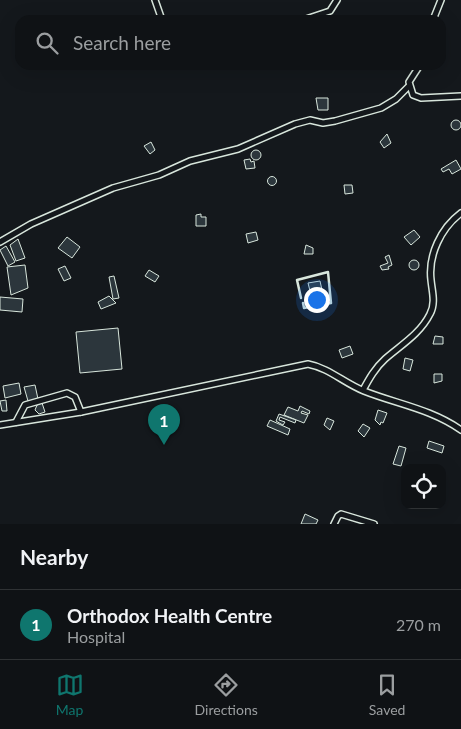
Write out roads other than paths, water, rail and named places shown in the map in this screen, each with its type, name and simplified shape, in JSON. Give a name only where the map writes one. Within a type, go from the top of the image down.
[{"type":"street","points":[[155,0],[160,15]]},
{"type":"street","points":[[318,15],[330,11],[337,0]]},
{"type":"street","points":[[435,15],[441,0]]},
{"type":"street","points":[[0,242],[50,215],[113,188],[190,162],[238,149],[295,124],[310,120],[323,122],[343,120],[385,106],[409,86],[417,70]]},
{"type":"street","points":[[409,86],[412,94],[421,98],[461,96]]},
{"type":"street","points":[[363,390],[378,367],[415,334],[431,313],[433,304],[431,260],[449,224],[461,213]]},
{"type":"street","points":[[0,424],[80,412],[301,364],[320,367],[363,390],[416,407],[446,420],[461,430]]},
{"type":"street","points":[[16,422],[25,405],[64,394],[75,396],[80,412]]},
{"type":"street","points":[[334,524],[338,516],[342,514],[374,524]]},
{"type":"place","name":"Orthodox Health Centre","points":[[164,445]]}]
